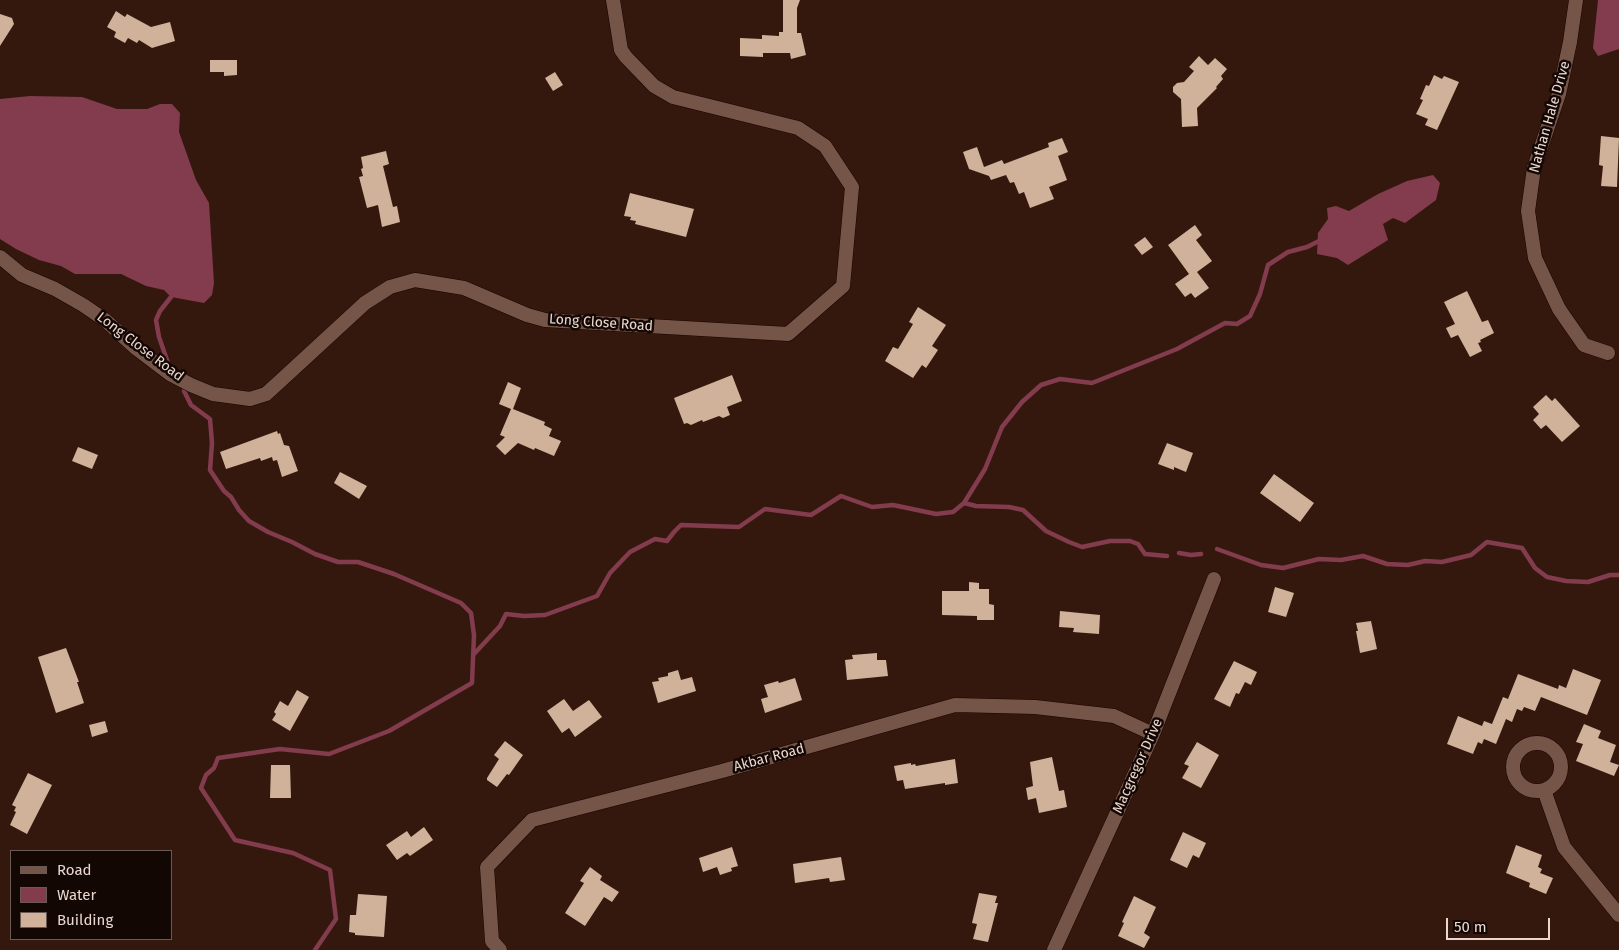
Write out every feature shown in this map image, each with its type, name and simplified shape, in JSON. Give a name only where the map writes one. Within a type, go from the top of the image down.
[{"type":"street","name":"Long Close Road","points":[[0,257],[22,275],[55,289],[84,305],[170,374],[213,394],[250,399],[266,394],[365,303],[390,287],[415,280],[464,288],[527,315],[546,320],[788,334],[843,286],[852,187],[825,146],[798,128],[673,97],[654,86],[621,50],[614,0]]},
{"type":"street","name":"Nathan Hale Drive","points":[[1576,0],[1560,94],[1534,168],[1528,211],[1535,258],[1559,309],[1584,345],[1608,353]]},
{"type":"street","name":"Macgregor Drive","points":[[1054,950],[1153,734],[1214,579]]},
{"type":"street","name":"Akbar Road","points":[[500,950],[492,941],[487,867],[532,820],[722,771],[955,705],[1035,707],[1114,716],[1153,734]]},
{"type":"street","points":[[1544,790],[1564,847],[1619,915]]},
{"type":"water","points":[[1598,0],[1619,0],[1619,49],[1598,56],[1593,48]]},
{"type":"water","points":[[30,96],[82,97],[117,109],[147,109],[160,104],[172,104],[180,113],[179,132],[196,180],[209,203],[214,283],[212,295],[204,303],[171,297],[164,290],[146,286],[121,274],[75,274],[61,266],[39,260],[0,239],[0,99]]},
{"type":"water","points":[[1433,175],[1440,183],[1436,200],[1405,223],[1393,218],[1383,224],[1388,240],[1348,265],[1337,258],[1317,254],[1318,233],[1328,219],[1327,208],[1336,206],[1349,211],[1378,194],[1407,181]]},
{"type":"building","points":[[783,0],[800,0],[797,8],[797,33],[801,33],[806,55],[791,59],[790,53],[763,53],[763,57],[740,56],[740,38],[762,39],[762,35],[779,36],[779,32],[783,32]]},
{"type":"building","points":[[116,11],[125,17],[127,14],[151,27],[170,22],[175,41],[152,48],[139,40],[137,43],[128,38],[125,43],[114,37],[116,32],[107,27]]},
{"type":"building","points":[[0,14],[12,18],[14,24],[0,46]]},
{"type":"building","points":[[1199,56],[1208,65],[1215,58],[1227,69],[1221,76],[1223,79],[1217,88],[1197,108],[1198,126],[1182,127],[1181,99],[1173,92],[1173,87],[1177,83],[1184,82],[1194,71],[1189,67]]},
{"type":"building","points":[[210,60],[237,60],[237,75],[224,76],[224,72],[210,72]]},
{"type":"building","points":[[555,72],[563,85],[553,91],[545,78]]},
{"type":"building","points":[[1434,75],[1442,79],[1444,76],[1459,82],[1437,130],[1425,125],[1428,119],[1416,114],[1423,100],[1420,99],[1426,85],[1429,86]]},
{"type":"building","points":[[1601,136],[1619,138],[1617,187],[1601,186],[1603,166],[1599,165]]},
{"type":"building","points":[[1062,138],[1068,152],[1058,156],[1067,180],[1049,187],[1054,199],[1030,208],[1024,192],[1019,194],[1014,182],[1010,183],[1006,175],[991,180],[989,176],[969,169],[963,152],[977,147],[984,167],[1002,160],[1004,164],[1049,147],[1048,143]]},
{"type":"building","points":[[386,151],[389,164],[383,166],[393,207],[397,206],[400,222],[382,227],[378,205],[367,208],[359,177],[363,176],[361,157]]},
{"type":"building","points":[[630,193],[694,209],[686,237],[635,224],[636,221],[630,220],[631,217],[624,216]]},
{"type":"building","points":[[1195,225],[1202,235],[1196,240],[1212,261],[1197,272],[1209,288],[1195,298],[1191,293],[1185,297],[1175,284],[1189,274],[1168,245]]},
{"type":"building","points":[[1145,237],[1153,247],[1142,255],[1134,245]]},
{"type":"building","points":[[1467,291],[1482,322],[1488,320],[1494,333],[1480,340],[1481,342],[1478,343],[1482,351],[1470,357],[1458,335],[1451,338],[1446,328],[1455,324],[1444,302]]},
{"type":"building","points":[[918,307],[946,325],[932,346],[938,350],[926,368],[922,365],[913,378],[885,361],[893,347],[898,349],[913,324],[909,322]]},
{"type":"building","points":[[732,375],[742,401],[727,407],[730,415],[723,418],[719,416],[703,422],[702,420],[691,425],[684,424],[674,398]]},
{"type":"building","points":[[508,382],[521,388],[513,409],[545,422],[544,425],[552,429],[549,436],[561,441],[554,456],[518,443],[505,455],[496,446],[505,437],[500,435],[511,409],[499,404]]},
{"type":"building","points":[[1546,395],[1552,401],[1555,398],[1580,426],[1562,442],[1546,425],[1541,429],[1533,420],[1539,414],[1533,407]]},
{"type":"building","points":[[277,431],[278,434],[280,433],[284,445],[289,446],[298,471],[282,477],[277,460],[273,461],[272,457],[261,461],[260,458],[226,469],[220,452]]},
{"type":"building","points":[[1167,443],[1193,453],[1186,472],[1174,467],[1174,470],[1158,464]]},
{"type":"building","points":[[78,447],[98,455],[92,469],[72,461]]},
{"type":"building","points":[[340,472],[367,486],[359,499],[334,483]]},
{"type":"building","points":[[1274,474],[1314,503],[1300,522],[1260,493]]},
{"type":"building","points":[[969,582],[979,583],[979,589],[989,589],[989,604],[994,605],[994,620],[977,620],[977,616],[942,615],[942,591],[969,591]]},
{"type":"building","points":[[1275,587],[1294,593],[1286,617],[1268,612]]},
{"type":"building","points":[[1060,611],[1100,615],[1099,634],[1073,632],[1074,628],[1059,627]]},
{"type":"building","points":[[1371,621],[1377,649],[1360,653],[1356,623]]},
{"type":"building","points":[[66,648],[79,682],[77,682],[84,703],[56,713],[38,657]]},
{"type":"building","points":[[877,653],[877,660],[886,660],[888,676],[847,680],[845,660],[853,659],[852,655]]},
{"type":"building","points":[[1234,661],[1257,672],[1251,685],[1245,682],[1239,694],[1236,693],[1230,707],[1214,699]]},
{"type":"building","points":[[1573,669],[1601,680],[1587,715],[1541,697],[1535,711],[1524,707],[1522,711],[1517,709],[1512,722],[1506,719],[1496,744],[1484,739],[1482,744],[1478,742],[1473,754],[1447,744],[1458,716],[1482,726],[1484,721],[1492,724],[1503,697],[1508,699],[1518,674],[1558,689],[1559,685],[1566,688]]},
{"type":"building","points":[[678,670],[681,680],[692,677],[696,691],[658,703],[652,682],[659,681],[658,678],[668,676],[668,673]]},
{"type":"building","points":[[795,678],[802,700],[765,713],[761,699],[768,697],[764,685]]},
{"type":"building","points":[[297,690],[309,697],[290,731],[272,720],[280,701],[288,706]]},
{"type":"building","points":[[564,699],[573,711],[589,700],[602,717],[575,737],[569,728],[562,733],[547,711]]},
{"type":"building","points":[[105,721],[108,732],[92,737],[89,725]]},
{"type":"building","points":[[1584,724],[1601,731],[1598,738],[1616,745],[1610,762],[1619,765],[1614,776],[1576,761],[1583,744],[1576,742]]},
{"type":"building","points":[[505,741],[523,755],[509,775],[507,774],[497,787],[487,778],[499,759],[494,755]]},
{"type":"building","points":[[1197,742],[1219,755],[1201,788],[1182,778],[1189,766],[1184,764]]},
{"type":"building","points":[[1052,757],[1059,791],[1064,790],[1067,807],[1039,813],[1036,798],[1028,800],[1026,788],[1033,786],[1030,762]]},
{"type":"building","points":[[955,759],[958,783],[905,789],[903,780],[897,781],[894,766],[911,763],[911,765],[915,764],[916,766]]},
{"type":"building","points":[[271,765],[290,765],[291,798],[270,798]]},
{"type":"building","points":[[28,773],[52,785],[27,834],[10,825],[16,812],[14,811],[16,807],[12,805]]},
{"type":"building","points":[[424,827],[433,840],[410,856],[407,853],[397,860],[386,845],[407,831],[411,837]]},
{"type":"building","points":[[1183,832],[1206,843],[1199,858],[1193,855],[1187,868],[1170,860]]},
{"type":"building","points":[[1516,845],[1542,855],[1538,867],[1542,869],[1540,873],[1553,878],[1546,894],[1529,887],[1530,883],[1506,873]]},
{"type":"building","points":[[732,847],[738,866],[731,868],[732,871],[720,875],[717,867],[703,872],[699,858]]},
{"type":"building","points":[[841,857],[845,880],[830,882],[829,878],[795,883],[793,864]]},
{"type":"building","points":[[590,867],[602,876],[600,880],[619,892],[612,902],[604,897],[585,926],[565,913],[584,883],[580,881]]},
{"type":"building","points":[[979,893],[997,896],[995,903],[998,903],[988,942],[973,939],[977,924],[972,923]]},
{"type":"building","points":[[358,894],[387,896],[384,937],[355,935],[355,933],[349,932],[350,915],[356,915]]},
{"type":"building","points":[[1134,896],[1156,907],[1144,933],[1150,937],[1144,948],[1118,936]]},
{"type":"waterway","points":[[474,654],[500,626],[506,614],[524,616],[545,615],[597,596],[610,573],[630,552],[655,539],[667,541],[681,525],[739,527],[765,509],[811,515],[841,496],[872,507],[893,505],[936,514],[953,512],[964,503],[985,469],[1002,427],[1022,402],[1041,385],[1060,379],[1092,383],[1177,349],[1225,323],[1237,324],[1250,316],[1260,294],[1268,265],[1288,252],[1307,247],[1323,239]]},
{"type":"waterway","points":[[168,363],[159,337],[156,320],[160,311],[171,297]]},
{"type":"waterway","points":[[184,391],[191,405],[210,419],[212,443],[210,470],[224,491],[231,497],[249,521],[315,554],[338,562],[358,562],[394,574],[461,603],[471,613],[474,635],[472,683],[389,731],[329,754],[280,749],[218,758],[214,768],[206,775],[201,788],[235,840],[293,853],[330,870],[336,919],[315,950]]},
{"type":"waterway","points":[[964,503],[976,506],[1009,507],[1023,510],[1046,531],[1082,547],[1110,541],[1130,541],[1138,544],[1145,554],[1167,556]]},
{"type":"waterway","points":[[1217,549],[1261,565],[1283,568],[1319,559],[1341,560],[1363,556],[1387,564],[1408,565],[1425,561],[1442,562],[1471,555],[1487,542],[1522,548],[1535,568],[1547,577],[1566,581],[1588,582],[1610,575],[1619,575]]},
{"type":"waterway","points":[[1179,553],[1201,554]]}]
